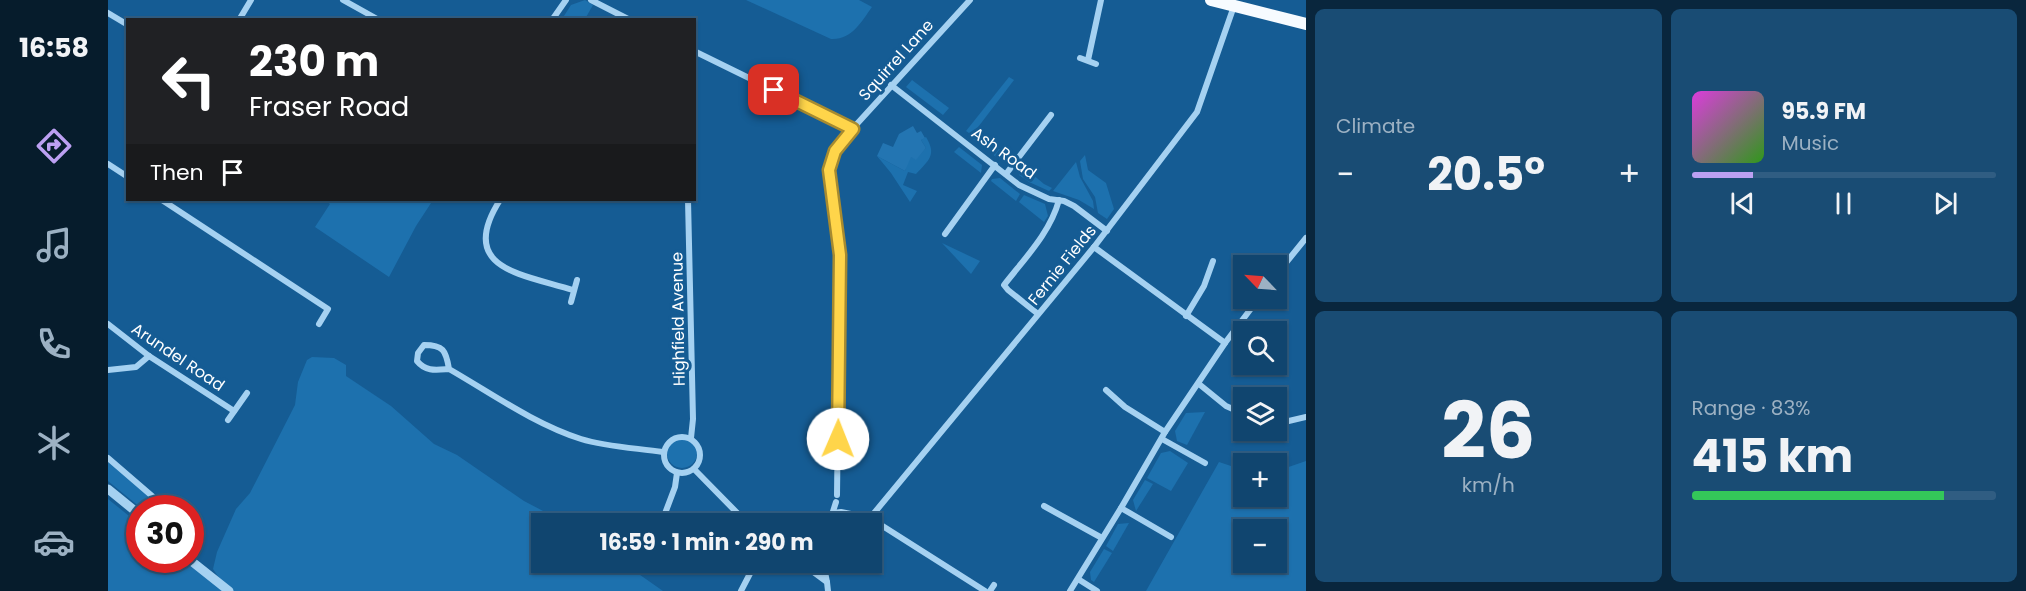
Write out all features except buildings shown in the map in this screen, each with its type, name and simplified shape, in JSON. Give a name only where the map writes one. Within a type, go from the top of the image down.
[{"type":"highway","points":[[1211,0],[1306,24]]},
{"type":"street","points":[[240,18],[251,0]]},
{"type":"street","points":[[343,0],[375,18]]},
{"type":"street","points":[[553,18],[566,0]]},
{"type":"street","points":[[591,0],[602,3],[627,18]]},
{"type":"street","name":"Squirrel Lane","points":[[837,495],[840,255],[829,170],[835,151],[853,129],[970,0]]},
{"type":"street","points":[[1088,60],[1101,0]]},
{"type":"street","name":"Fernie Fields","points":[[874,513],[1107,231],[1197,111],[1234,6]]},
{"type":"street","points":[[108,14],[126,24]]},
{"type":"street","points":[[696,52],[853,129]]},
{"type":"street","points":[[1080,58],[1096,64]]},
{"type":"street","name":"Ash Road","points":[[891,86],[1019,185],[1049,199],[1074,206],[1107,231]]},
{"type":"street","points":[[1006,174],[1052,115]]},
{"type":"street","points":[[108,164],[126,176]]},
{"type":"street","points":[[945,234],[995,165]]},
{"type":"street","points":[[1038,315],[1004,285],[1049,227],[1059,200]]},
{"type":"street","points":[[164,201],[328,309],[319,324]]},
{"type":"street","points":[[499,201],[490,214],[485,229],[485,243],[497,263],[508,270],[573,290]]},
{"type":"street","name":"Highfield Avenue","points":[[688,201],[693,419],[691,438]]},
{"type":"street","points":[[1287,261],[1306,238]]},
{"type":"street","points":[[1094,247],[1225,343]]},
{"type":"street","points":[[1186,316],[1204,286],[1213,261]]},
{"type":"street","points":[[571,302],[577,280]]},
{"type":"street","points":[[1070,591],[1163,435],[1251,309]]},
{"type":"street","name":"Arundel Road","points":[[108,324],[149,356],[234,411]]},
{"type":"street","points":[[449,369],[444,350],[437,345],[424,345],[418,353],[417,361],[423,368],[449,369],[541,422],[581,439],[663,452]]},
{"type":"street","points":[[108,370],[136,367],[149,356]]},
{"type":"street","points":[[1199,384],[1233,409]]},
{"type":"street","points":[[1106,390],[1125,407],[1205,463]]},
{"type":"street","name":"Arundel Road","points":[[228,420],[247,393]]},
{"type":"street","points":[[1287,421],[1306,417]]},
{"type":"street","points":[[677,437],[691,438],[698,444],[699,462],[689,472],[677,473],[666,465],[663,452],[671,440],[677,437]]},
{"type":"street","points":[[108,458],[151,495]]},
{"type":"street","points":[[694,469],[737,513]]},
{"type":"street","points":[[665,513],[675,487],[677,473]]},
{"type":"street","points":[[108,489],[126,504]]},
{"type":"street","points":[[836,502],[833,513],[846,513]]},
{"type":"street","points":[[1044,506],[1102,538]]},
{"type":"street","points":[[1121,508],[1171,537]]},
{"type":"street","points":[[882,526],[985,591]]},
{"type":"street","points":[[204,571],[229,591]]},
{"type":"street","points":[[741,591],[750,573]]},
{"type":"street","points":[[816,573],[826,582]]},
{"type":"street","points":[[825,573],[828,591]]},
{"type":"street","points":[[1078,579],[1097,591]]},
{"type":"shaded area","points":[[585,0],[593,5],[586,18],[563,18],[571,5]]},
{"type":"shaded area","points":[[746,0],[859,0],[872,7],[860,24],[845,37],[831,39]]},
{"type":"shaded area","points":[[1009,77],[1014,80],[972,135],[966,131]]},
{"type":"shaded area","points":[[912,80],[949,108],[943,115],[906,87]]},
{"type":"shaded area","points":[[978,133],[1010,157],[1000,160],[973,139]]},
{"type":"shaded area","points":[[926,137],[931,148],[930,157],[916,174],[908,172],[903,185],[917,191],[910,202],[877,156],[905,171],[909,156],[916,159],[926,148],[921,140]]},
{"type":"shaded area","points":[[959,147],[982,165],[981,173],[954,152]]},
{"type":"shaded area","points":[[1085,155],[1088,170],[1106,183],[1114,209],[1107,219],[1098,213],[1095,197],[1083,179],[1080,161]]},
{"type":"shaded area","points":[[1076,162],[1080,177],[1093,201],[1094,209],[1079,200],[1053,191]]},
{"type":"shaded area","points":[[1020,164],[1052,188],[1049,191],[1019,175]]},
{"type":"shaded area","points":[[1000,178],[1020,194],[1016,201],[991,181]]},
{"type":"shaded area","points":[[1024,195],[1045,204],[1048,216],[1044,222],[1019,202]]},
{"type":"shaded area","points":[[326,201],[432,201],[416,226],[389,277],[315,227],[330,204]]},
{"type":"shaded area","points":[[942,243],[980,261],[971,274]]},
{"type":"shaded area","points":[[312,357],[334,358],[346,365],[346,376],[391,406],[434,444],[457,455],[524,501],[546,513],[531,513],[531,573],[637,573],[663,591],[232,591],[213,569],[217,552],[236,509],[250,493],[295,405],[298,382],[307,360]]},
{"type":"shaded area","points":[[1205,412],[1187,445],[1177,441],[1175,431],[1186,413]]},
{"type":"shaded area","points":[[682,438],[688,439],[696,447],[696,459],[688,467],[682,468],[676,467],[668,459],[667,453],[668,447],[676,439]]},
{"type":"shaded area","points":[[1170,451],[1188,463],[1171,491],[1147,478],[1161,453]]},
{"type":"shaded area","points":[[1306,461],[1306,591],[1146,591],[1219,462],[1233,467],[1233,507],[1287,507],[1287,468]]},
{"type":"shaded area","points":[[108,462],[148,495],[126,496],[108,481]]},
{"type":"shaded area","points":[[1145,480],[1153,484],[1136,511],[1133,500]]},
{"type":"shaded area","points":[[108,499],[126,514],[126,573],[200,573],[223,591],[108,591]]},
{"type":"shaded area","points":[[1129,523],[1113,551],[1106,546],[1118,524]]},
{"type":"shaded area","points":[[1104,549],[1112,553],[1094,582],[1091,580],[1090,572]]},
{"type":"route","points":[[774,90],[853,129],[835,151],[829,170],[840,255],[838,439]]}]
